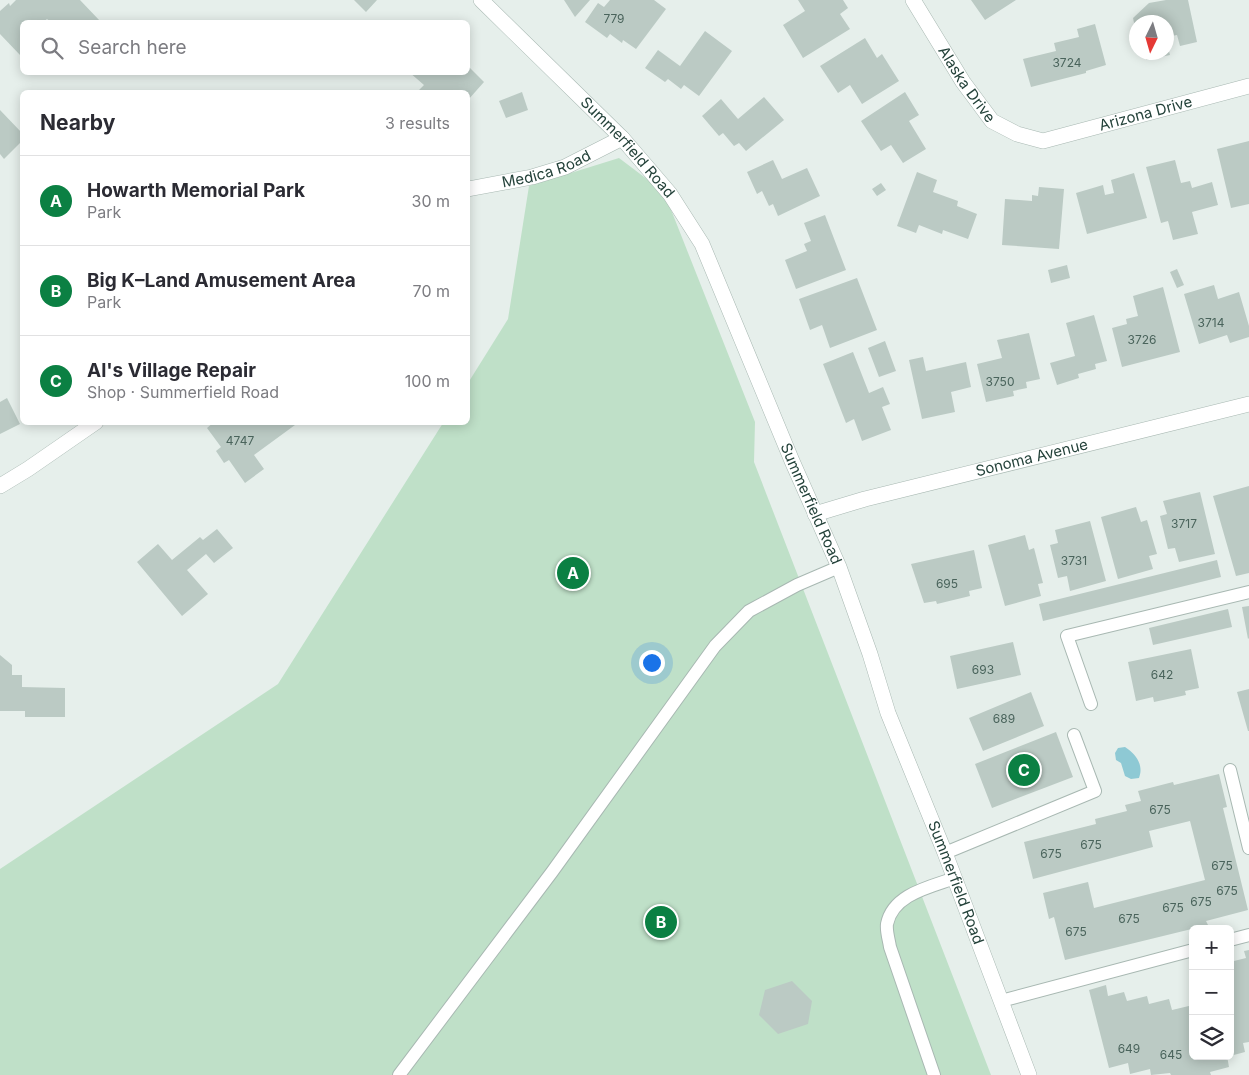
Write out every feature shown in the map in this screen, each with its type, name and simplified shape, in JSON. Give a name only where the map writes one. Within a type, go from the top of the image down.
[{"type":"street","name":"Summerfield Road","points":[[481,0],[622,138],[670,194],[702,244],[839,567],[870,654],[888,713],[945,853],[1029,1075]]},
{"type":"street","name":"Alaska Drive","points":[[913,0],[963,82],[992,121],[1016,134],[1043,141]]},
{"type":"street","name":"Arizona Drive","points":[[1043,141],[1249,86]]},
{"type":"street","name":"Medica Road","points":[[470,189],[532,177],[565,167],[622,138]]},
{"type":"street","name":"Sonoma Avenue","points":[[815,514],[866,499],[1249,404]]},
{"type":"street","points":[[0,486],[92,425]]},
{"type":"lane","points":[[399,1075],[552,872],[714,646],[749,611],[797,585],[839,567]]},
{"type":"lane","points":[[1091,704],[1068,636],[1249,592]]},
{"type":"lane","points":[[945,853],[1095,790],[1074,735]]},
{"type":"lane","points":[[1230,770],[1249,848]]},
{"type":"lane","points":[[934,1075],[890,947],[886,926],[892,909],[902,900],[919,891],[954,878]]},
{"type":"lane","points":[[1234,939],[1249,935]]},
{"type":"lane","points":[[1001,1001],[1189,951]]},
{"type":"green space","points":[[619,158],[664,192],[755,422],[754,462],[991,1075],[0,1075],[0,869],[278,684],[442,425],[470,425],[470,380],[508,319],[529,186]]},
{"type":"water","points":[[1125,747],[1133,753],[1140,764],[1139,778],[1131,779],[1125,776],[1121,763],[1116,760],[1115,753],[1118,748]]},
{"type":"building","points":[[16,0],[80,0],[99,20],[20,20],[20,55],[0,34],[0,11],[9,3],[10,6]]},
{"type":"building","points":[[354,0],[377,0],[366,12]]},
{"type":"building","points":[[564,0],[590,0],[575,17]]},
{"type":"building","points":[[610,0],[654,0],[666,9],[636,49],[623,40],[622,43],[610,34],[607,38],[585,22],[598,3],[604,7]]},
{"type":"building","points":[[798,0],[843,0],[848,8],[840,14],[850,29],[803,58],[783,25],[805,11]]},
{"type":"building","points":[[971,0],[1016,0],[985,20]]},
{"type":"building","points":[[1166,0],[1188,0],[1197,42],[1180,46],[1177,35],[1174,36],[1174,15],[1136,15],[1149,3]]},
{"type":"building","points":[[1095,24],[1106,65],[1086,71],[1086,73],[1031,87],[1023,59],[1056,51],[1054,43],[1079,37],[1077,29]]},
{"type":"building","points":[[705,31],[732,51],[699,96],[684,85],[681,89],[668,79],[665,82],[645,68],[658,50],[680,66]]},
{"type":"building","points":[[865,38],[877,58],[882,54],[899,81],[862,104],[850,85],[838,93],[820,66]]},
{"type":"building","points":[[470,68],[484,82],[470,98],[470,90],[419,90],[424,85],[412,75],[470,75]]},
{"type":"building","points":[[522,92],[528,110],[506,118],[499,101]]},
{"type":"building","points":[[905,92],[919,115],[909,121],[926,149],[903,163],[891,145],[881,151],[861,121]]},
{"type":"building","points":[[764,97],[784,120],[746,151],[739,143],[734,146],[723,133],[719,136],[702,116],[721,99],[738,119]]},
{"type":"building","points":[[0,110],[20,131],[20,143],[4,159],[0,154]]},
{"type":"building","points":[[1249,141],[1249,204],[1231,208],[1217,149]]},
{"type":"building","points":[[773,160],[782,179],[807,168],[820,196],[778,216],[773,204],[769,206],[762,191],[757,194],[747,172]]},
{"type":"building","points":[[1175,160],[1181,183],[1190,181],[1192,188],[1212,182],[1218,205],[1192,212],[1198,234],[1173,240],[1168,221],[1161,223],[1146,167]]},
{"type":"building","points":[[917,172],[937,180],[933,192],[958,201],[957,206],[977,214],[968,239],[943,230],[942,234],[919,225],[916,233],[897,226]]},
{"type":"building","points":[[1134,173],[1147,218],[1087,234],[1076,193],[1103,185],[1105,195],[1114,193],[1111,180]]},
{"type":"building","points":[[881,183],[886,190],[877,196],[872,189]]},
{"type":"building","points":[[1039,187],[1064,189],[1059,249],[1002,245],[1005,199],[1032,201],[1032,195],[1038,196]]},
{"type":"building","points":[[825,215],[846,270],[796,289],[785,260],[807,251],[804,244],[811,241],[804,223]]},
{"type":"building","points":[[1067,265],[1070,278],[1051,283],[1048,270]]},
{"type":"building","points":[[1177,269],[1184,285],[1177,288],[1170,272]]},
{"type":"building","points":[[857,278],[877,330],[830,348],[822,325],[810,330],[799,299]]},
{"type":"building","points":[[1214,285],[1218,299],[1239,292],[1249,326],[1249,337],[1230,343],[1227,335],[1199,344],[1184,294]]},
{"type":"building","points":[[1163,287],[1180,352],[1122,367],[1112,328],[1127,324],[1126,319],[1138,316],[1133,296]]},
{"type":"building","points":[[1094,315],[1107,361],[1095,364],[1096,369],[1078,374],[1079,378],[1057,385],[1050,363],[1075,356],[1066,323]]},
{"type":"building","points":[[1029,333],[1040,379],[1026,382],[1027,388],[1013,391],[1014,396],[986,402],[977,364],[1002,358],[997,340]]},
{"type":"building","points":[[885,341],[896,371],[879,377],[868,348]]},
{"type":"building","points":[[853,352],[869,393],[883,387],[890,404],[882,407],[891,430],[862,441],[854,419],[846,423],[823,364]]},
{"type":"building","points":[[923,357],[926,371],[966,362],[971,387],[951,392],[955,412],[922,419],[909,360]]},
{"type":"building","points":[[7,398],[20,424],[0,434],[0,402]]},
{"type":"building","points":[[210,425],[295,425],[254,455],[264,469],[245,483],[229,460],[224,463],[216,451],[221,447],[207,428]]},
{"type":"building","points":[[1249,486],[1249,573],[1236,576],[1213,496]]},
{"type":"building","points":[[1200,492],[1215,554],[1179,562],[1175,548],[1168,549],[1160,516],[1167,514],[1163,501]]},
{"type":"building","points":[[1136,507],[1141,522],[1147,520],[1157,554],[1149,556],[1153,569],[1118,579],[1101,517]]},
{"type":"building","points":[[1090,521],[1106,581],[1070,591],[1067,576],[1058,578],[1050,545],[1058,543],[1055,530]]},
{"type":"building","points":[[217,529],[233,548],[214,563],[206,554],[187,570],[208,594],[182,616],[137,562],[158,544],[172,560],[200,537],[203,540]]},
{"type":"building","points":[[1025,535],[1029,550],[1034,548],[1043,583],[1038,584],[1041,596],[1005,606],[988,545]]},
{"type":"building","points":[[974,550],[982,588],[969,591],[970,596],[937,604],[936,601],[924,603],[911,564]]},
{"type":"building","points":[[1217,560],[1221,577],[1043,621],[1039,604]]},
{"type":"building","points":[[1249,606],[1249,638],[1248,639],[1242,607]]},
{"type":"building","points":[[1228,609],[1232,627],[1153,645],[1149,628]]},
{"type":"building","points":[[1013,642],[1021,675],[957,689],[950,656]]},
{"type":"building","points":[[1191,649],[1199,688],[1185,691],[1186,695],[1154,702],[1153,697],[1136,701],[1128,662]]},
{"type":"building","points":[[0,655],[12,665],[12,675],[22,675],[22,687],[65,688],[65,717],[25,717],[25,711],[0,711]]},
{"type":"building","points":[[1249,689],[1249,731],[1248,731],[1237,692]]},
{"type":"building","points":[[1031,692],[1044,726],[983,751],[969,718]]},
{"type":"building","points":[[1056,732],[1073,777],[992,808],[975,764]]},
{"type":"building","points":[[1219,774],[1227,807],[1223,808],[1248,910],[1206,921],[1208,925],[1189,925],[1189,930],[1065,960],[1054,917],[1049,919],[1043,893],[1088,882],[1094,908],[1205,880],[1190,821],[1149,831],[1153,847],[1033,879],[1024,842],[1096,824],[1095,819],[1127,811],[1125,805],[1141,801],[1138,791],[1173,782],[1174,785]]},
{"type":"building","points":[[1249,950],[1249,1042],[1243,1043],[1245,1052],[1234,1055],[1234,961],[1246,958],[1244,951]]},
{"type":"building","points":[[792,981],[812,1001],[808,1024],[778,1034],[759,1015],[765,990]]},
{"type":"building","points":[[1106,985],[1108,996],[1124,992],[1127,1001],[1147,996],[1149,1004],[1169,999],[1172,1010],[1189,1006],[1189,1060],[1228,1060],[1229,1067],[1210,1072],[1211,1075],[1171,1075],[1170,1073],[1151,1075],[1150,1069],[1130,1074],[1128,1063],[1109,1068],[1089,990]]},
{"type":"place","name":"Howarth Memorial Park","points":[[573,573]]},
{"type":"place","name":"Al's Village Repair","points":[[1024,770]]},
{"type":"place","name":"Big K–Land Amusement Area","points":[[661,922]]}]
